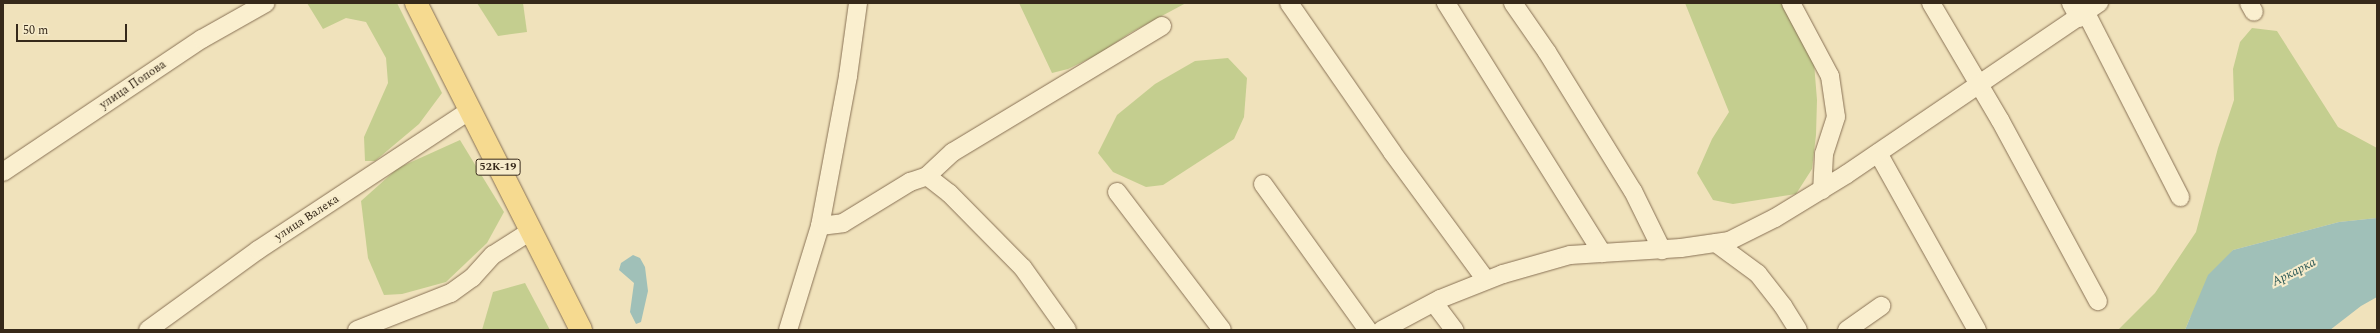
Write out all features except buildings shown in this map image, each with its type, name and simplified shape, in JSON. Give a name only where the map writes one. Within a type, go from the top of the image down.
[{"type":"main road","name":"52К-19","points":[[416,3],[581,330]]},
{"type":"street","name":"улица Попова","points":[[3,172],[202,39],[266,3]]},
{"type":"street","points":[[788,330],[820,226],[848,76],[858,3]]},
{"type":"street","points":[[1289,3],[1392,152],[1486,280]]},
{"type":"street","points":[[1446,3],[1602,253]]},
{"type":"street","points":[[1513,3],[1547,52],[1633,191],[1662,250]]},
{"type":"street","points":[[1790,3],[1830,76],[1836,117],[1824,154],[1822,190]]},
{"type":"street","points":[[1931,3],[1978,86],[2000,120],[2098,301]]},
{"type":"street","points":[[1382,330],[1434,303],[1486,280],[1570,255],[1662,250],[1729,241],[1775,218],[1878,154],[1978,86],[2084,9],[2180,197]]},
{"type":"street","points":[[820,226],[843,223],[910,182],[927,176],[953,152],[1162,26]]},
{"type":"street","name":"улица Валека","points":[[148,330],[258,250],[470,110]]},
{"type":"street","points":[[1878,154],[1977,330]]},
{"type":"street","points":[[927,176],[949,193],[1023,268],[1067,330]]},
{"type":"street","points":[[1263,184],[1368,330]]},
{"type":"street","points":[[1117,192],[1222,330]]},
{"type":"street","points":[[357,330],[451,293],[472,278],[493,255],[531,231]]},
{"type":"street","points":[[1716,243],[1758,274],[1783,306],[1798,330]]},
{"type":"street","points":[[1434,303],[1454,330]]},
{"type":"street","points":[[1847,330],[1881,306]]},
{"type":"green space","points":[[307,3],[397,3],[442,93],[419,124],[375,161],[365,161],[364,137],[388,83],[386,58],[366,22],[346,18],[323,29]]},
{"type":"green space","points":[[477,3],[523,3],[527,32],[498,36]]},
{"type":"green space","points":[[1019,3],[1186,3],[1130,33],[1099,54],[1068,69],[1052,73]]},
{"type":"green space","points":[[1685,3],[1782,3],[1814,63],[1817,100],[1816,135],[1812,169],[1796,194],[1733,204],[1713,200],[1697,173],[1712,139],[1729,112]]},
{"type":"green space","points":[[2252,28],[2277,31],[2338,127],[2377,148],[2377,218],[2339,222],[2233,250],[2190,318],[2185,330],[2118,330],[2155,293],[2196,232],[2218,148],[2234,100],[2233,69],[2240,42]]},
{"type":"green space","points":[[1228,58],[1247,78],[1244,117],[1234,139],[1163,185],[1146,187],[1113,172],[1098,153],[1117,115],[1155,84],[1195,61]]},
{"type":"green space","points":[[460,140],[504,212],[487,243],[446,282],[402,294],[384,295],[368,258],[361,201],[398,168]]},
{"type":"green space","points":[[525,283],[550,330],[482,330],[493,292]]},
{"type":"water","name":"Аркарка","points":[[2377,218],[2377,297],[2361,306],[2330,330],[2185,330],[2208,275],[2233,250],[2339,222]]},
{"type":"water","points":[[633,255],[640,258],[645,267],[648,291],[641,322],[636,324],[630,312],[634,283],[619,270],[621,263]]}]
